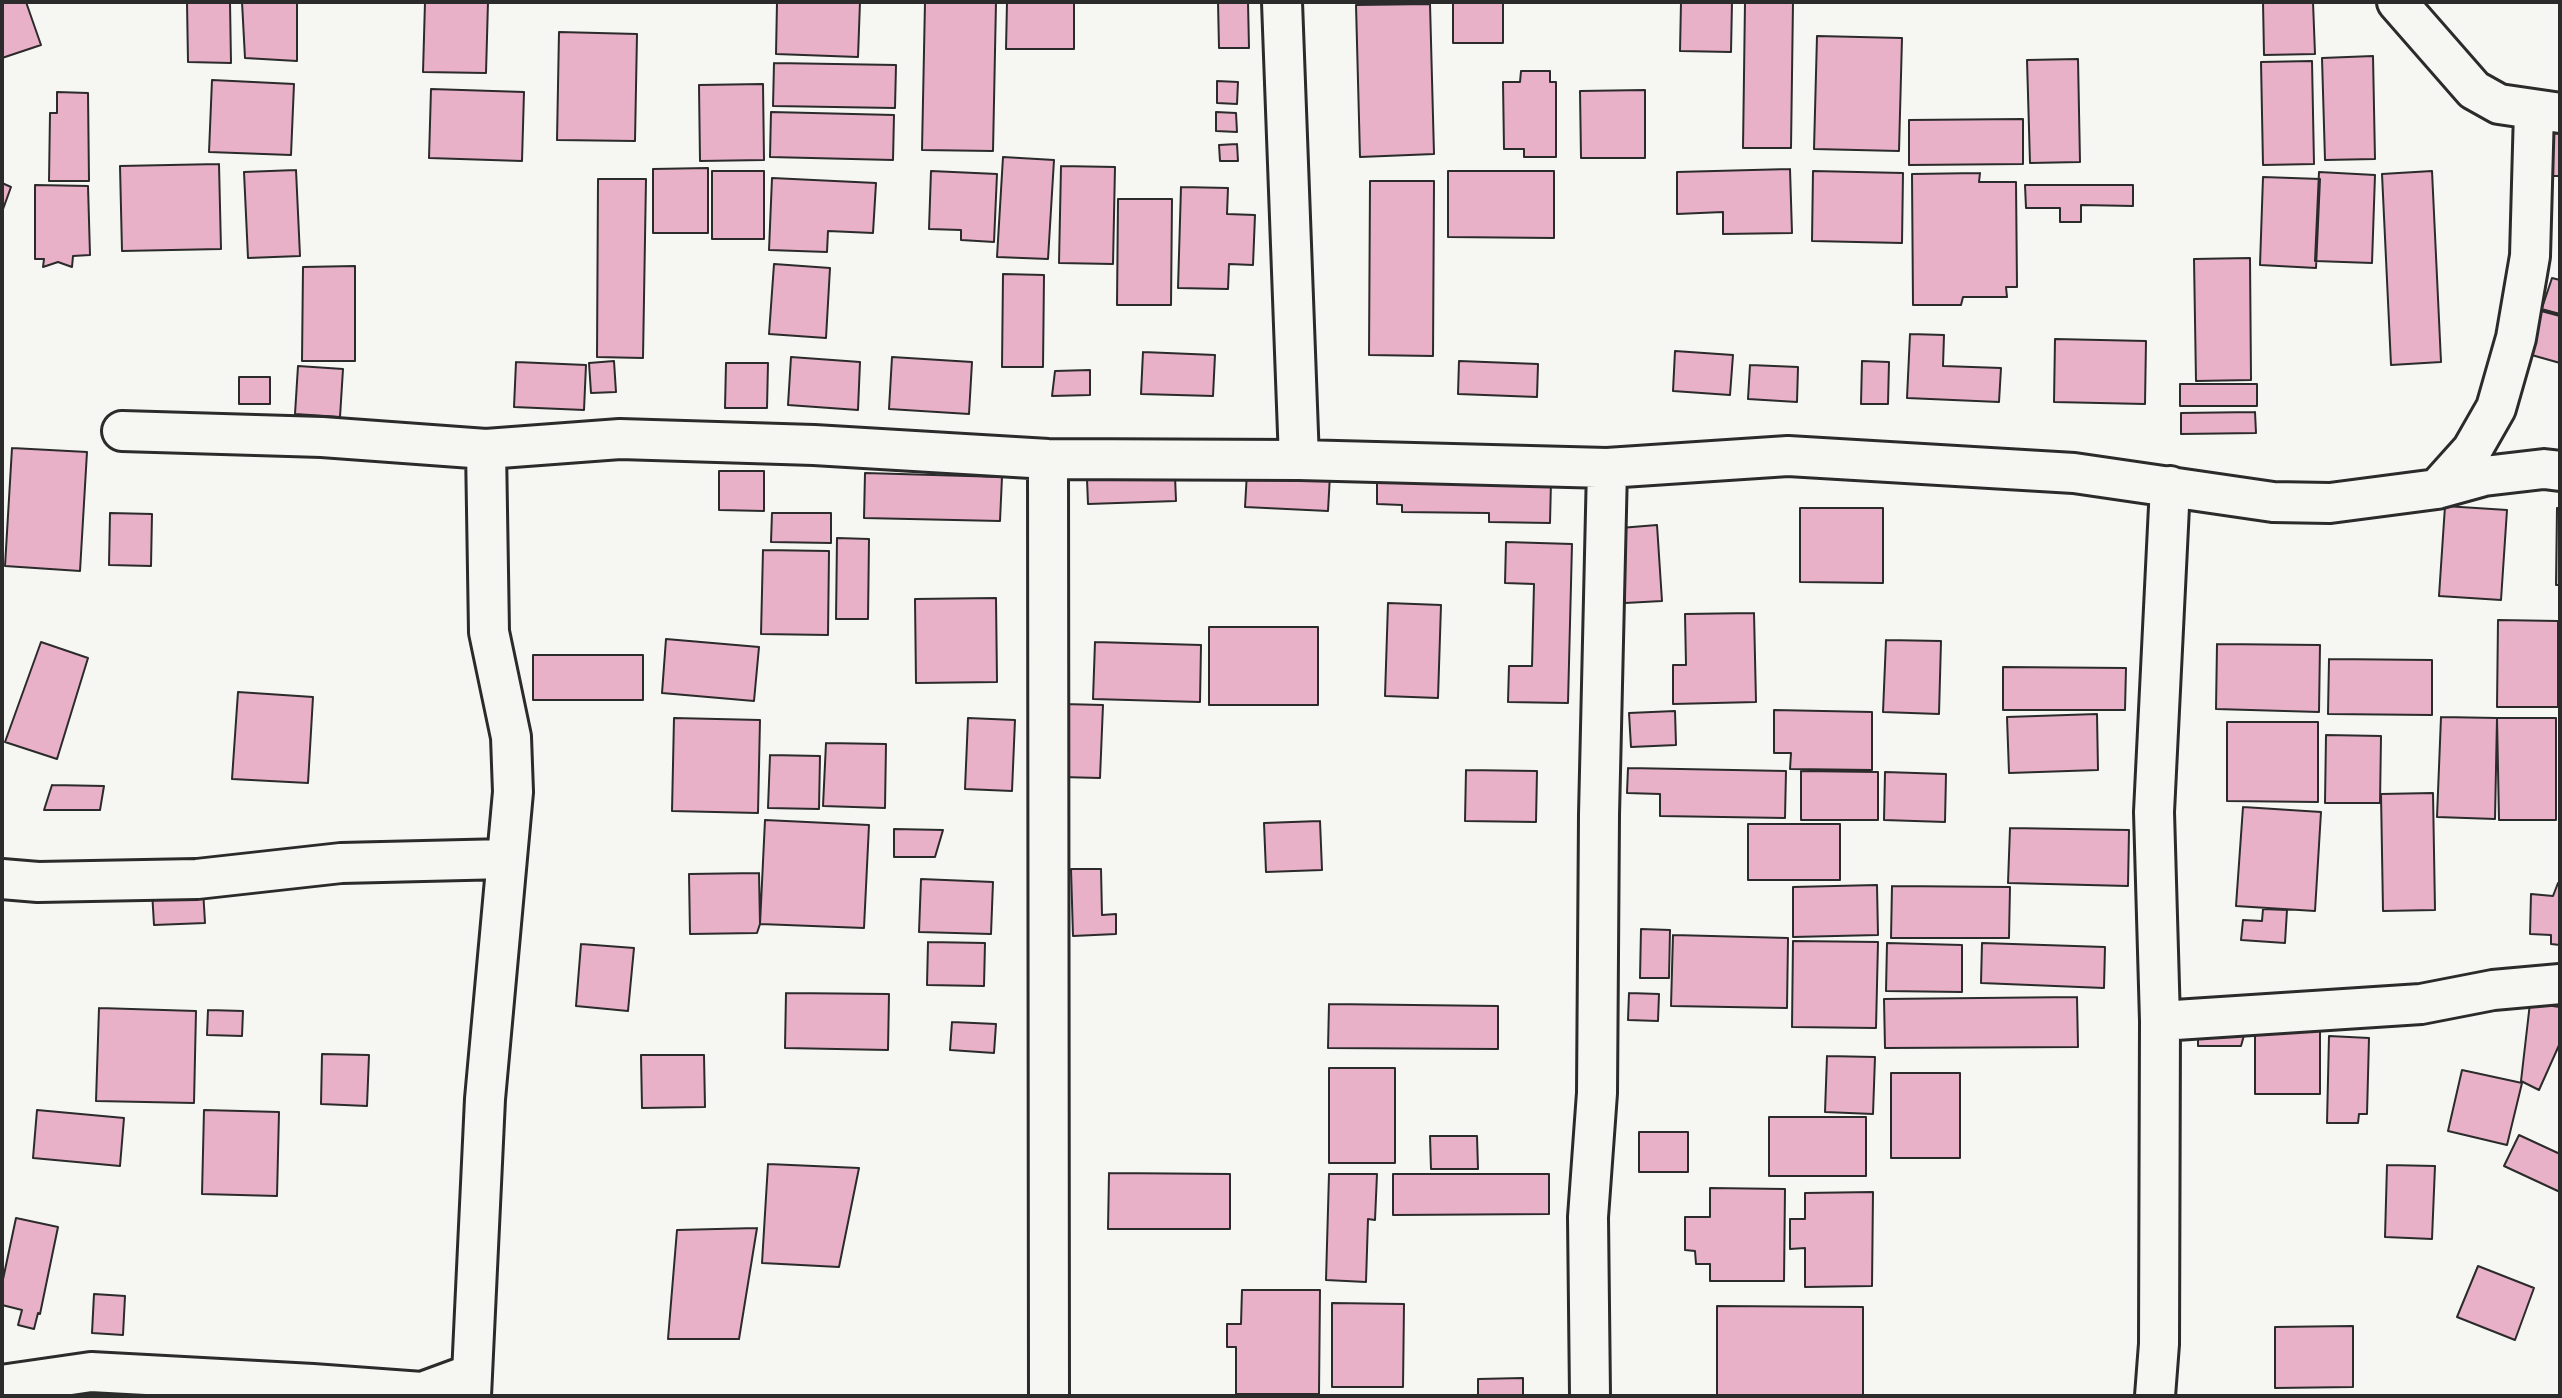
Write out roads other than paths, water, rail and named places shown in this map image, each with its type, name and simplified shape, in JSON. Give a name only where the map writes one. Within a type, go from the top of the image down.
[{"type":"street","points":[[1282,2],[1299,460]]},
{"type":"street","points":[[2397,2],[2474,90],[2499,104],[2547,112],[2530,256],[2516,338],[2496,408],[2472,450],[2437,489]]},
{"type":"street","points":[[121,431],[322,437],[486,449],[620,439],[814,445],[1048,459],[1299,460],[1607,468],[1788,456],[2074,473],[2284,502],[2330,503],[2437,489],[2484,476],[2544,469],[2560,471]]},
{"type":"street","points":[[2,1385],[91,1372],[313,1384],[425,1394],[471,1385],[485,1099],[513,792],[511,737],[489,632],[486,449]]},
{"type":"street","points":[[1048,459],[1049,1396]]},
{"type":"street","points":[[1590,1396],[1588,1217],[1597,1093],[1599,815],[1607,468]]},
{"type":"street","points":[[2155,1396],[2159,1344],[2160,1021],[2154,812],[2170,486]]},
{"type":"street","points":[[2,879],[197,880],[341,863],[506,859]]},
{"type":"street","points":[[2160,1021],[2421,1004],[2493,990],[2560,984]]}]
